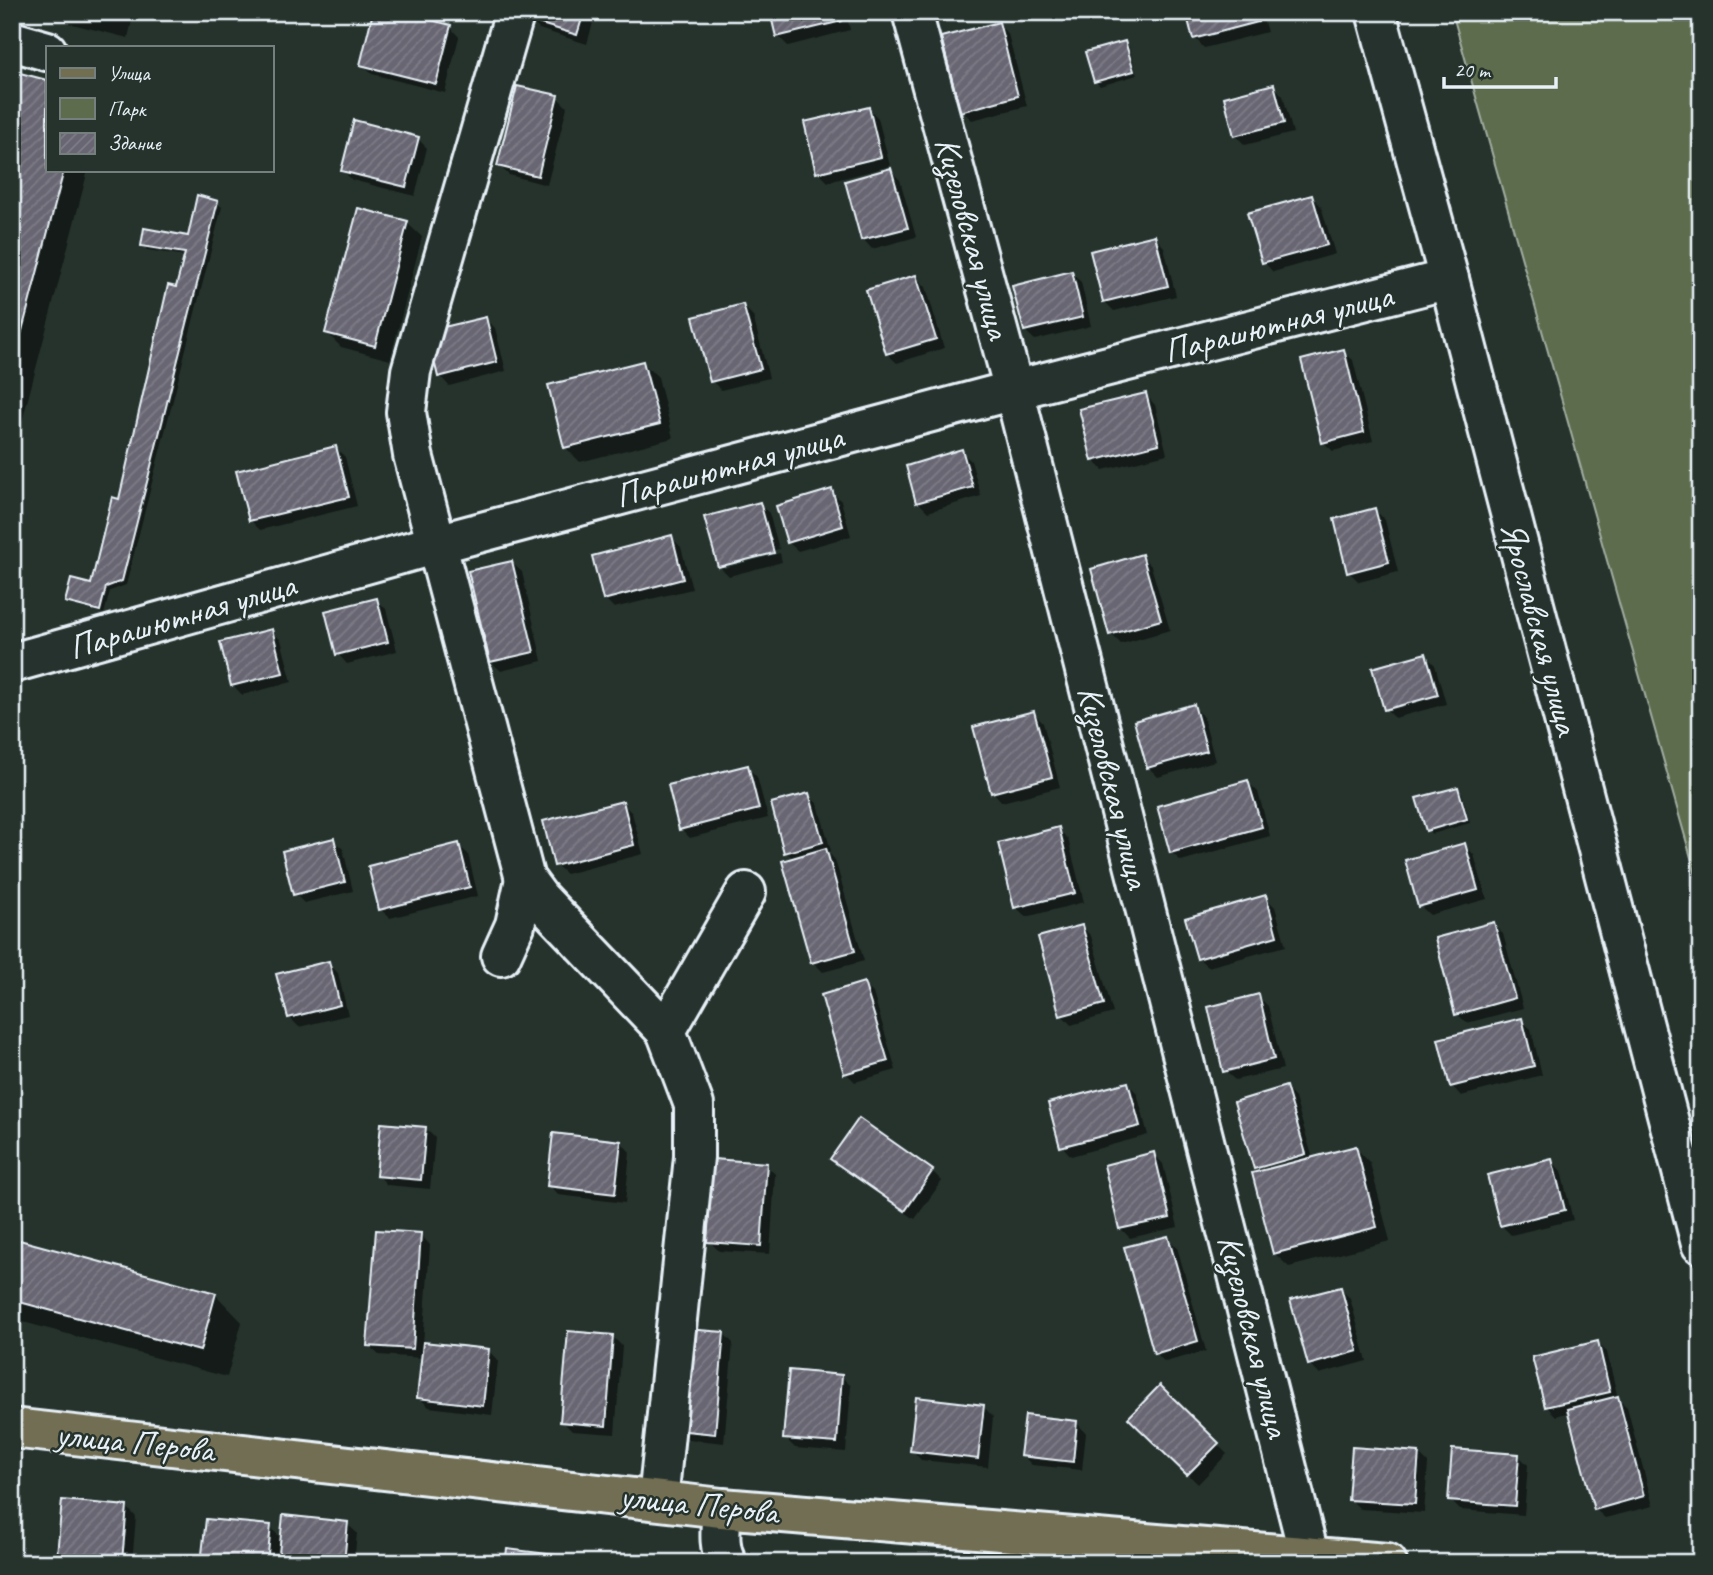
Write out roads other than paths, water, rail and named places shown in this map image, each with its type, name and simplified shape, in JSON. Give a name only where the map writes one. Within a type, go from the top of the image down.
[{"type":"main road","name":"улица Перова","points":[[12,1428],[722,1508],[1310,1559],[1387,1563]]},
{"type":"street","points":[[514,12],[411,371],[406,412],[414,455],[525,878],[538,898],[666,1031],[694,1105],[694,1157],[658,1500]]},
{"type":"street","name":"Кизеловская улица","points":[[912,12],[1014,390],[1310,1559]]},
{"type":"street","name":"Ярославская улица","points":[[1376,12],[1449,279],[1701,1244]]},
{"type":"street","points":[[12,41],[46,51]]},
{"type":"street","name":"Парашютная улица","points":[[12,663],[437,544],[1014,390],[1449,279]]},
{"type":"street","points":[[500,956],[515,925],[525,878]]},
{"type":"street","points":[[666,1031],[746,892]]},
{"type":"street","points":[[722,1508],[720,1536],[722,1555],[727,1563]]}]
